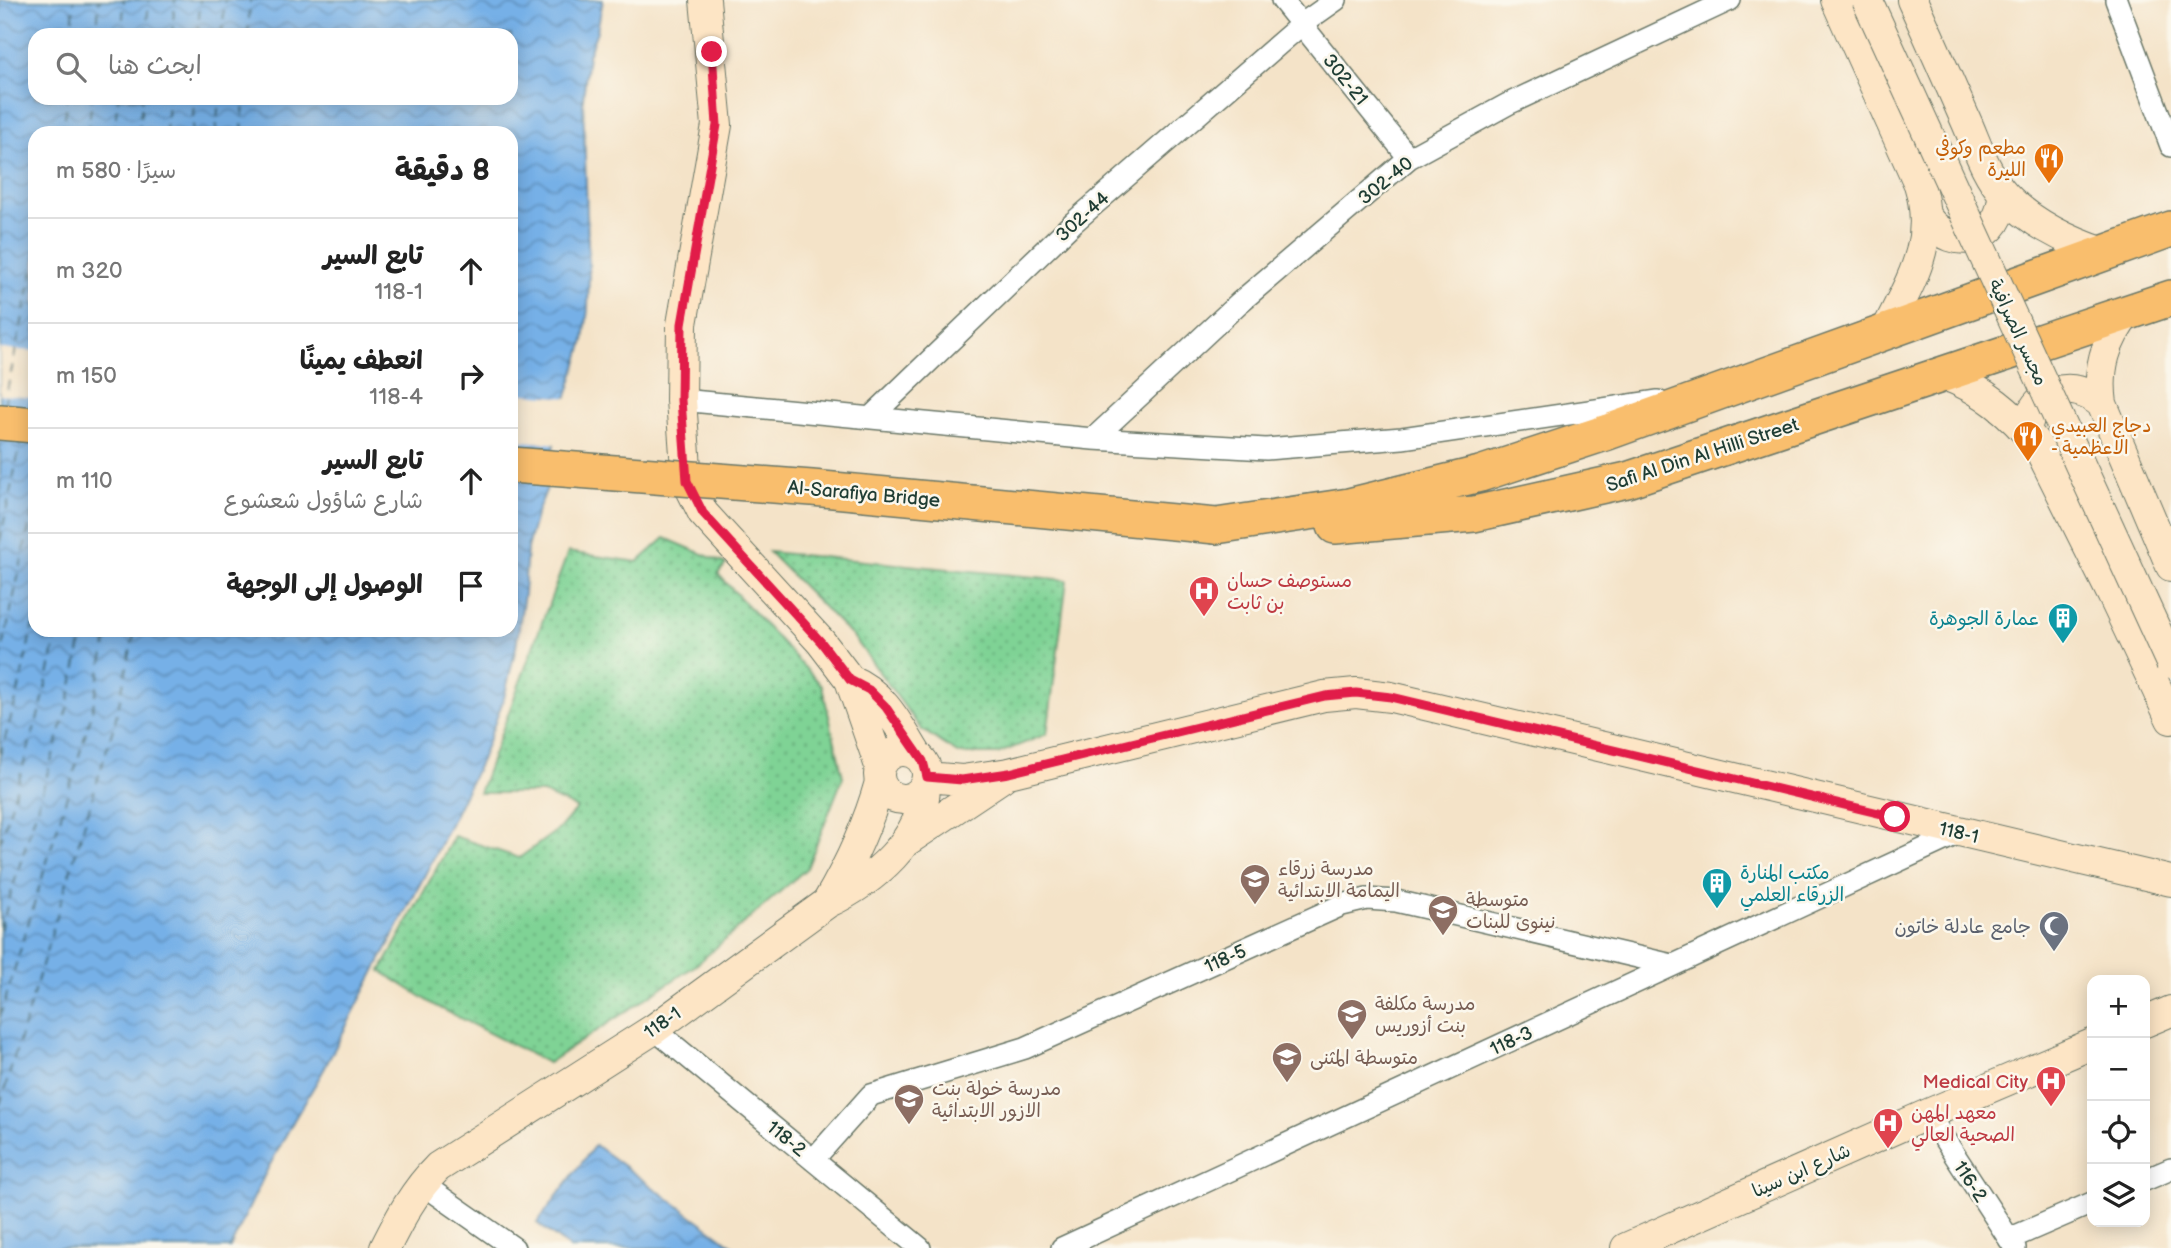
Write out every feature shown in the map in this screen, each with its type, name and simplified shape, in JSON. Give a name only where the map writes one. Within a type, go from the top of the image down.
[{"type":"main road","points":[[1216,526],[1349,506],[1480,474],[1608,432],[2171,229]]},
{"type":"main road","name":"Safi Al Din Al Hilli Street","points":[[1216,526],[1344,526],[1474,514],[1627,480],[2171,298]]},
{"type":"main road","points":[[0,422],[28,424]]},
{"type":"main road","name":"Al-Sarafiya Bridge","points":[[518,466],[812,488],[1216,526]]},
{"type":"street","points":[[705,0],[717,125],[682,324],[681,400],[687,481],[698,507],[758,576],[821,642],[850,680],[889,795],[905,799],[914,797],[923,772]]},
{"type":"street","name":"302-21","points":[[1282,0],[1409,159]]},
{"type":"street","name":"302-44","points":[[870,418],[1074,222],[1302,24],[1336,0]]},
{"type":"street","name":"302-40","points":[[1093,439],[1239,303],[1409,159],[1508,104],[1730,0]]},
{"type":"street","points":[[1836,0],[1919,184],[1927,218],[1923,252],[1886,331]]},
{"type":"street","name":"مجسر الصرافية","points":[[1867,0],[2171,663]]},
{"type":"street","name":"مجسر الصرافية","points":[[1886,0],[2171,621]]},
{"type":"street","points":[[1912,0],[1986,167],[2003,193],[2050,230],[2104,253]]},
{"type":"street","points":[[2116,0],[2171,146]]},
{"type":"street","points":[[1927,218],[1941,233],[1950,237],[1970,238],[1980,235],[1996,222],[2003,204],[2003,193]]},
{"type":"street","points":[[2127,312],[2117,325],[2104,354],[2099,388],[2102,404],[2171,566]]},
{"type":"street","points":[[1945,375],[1982,392],[2006,410],[2038,446],[2171,719]]},
{"type":"street","points":[[2026,431],[2032,411],[2046,396],[2055,392],[2065,390],[2085,393],[2102,404]]},
{"type":"street","points":[[681,400],[1093,439],[1266,449],[1402,438],[1719,392]]},
{"type":"street","points":[[850,680],[878,697],[923,772]]},
{"type":"street","name":"118-1","points":[[385,1248],[406,1206],[421,1184],[438,1167],[653,1029],[827,903],[862,884],[884,865],[902,844],[922,807],[923,772],[962,780],[1009,773],[1325,696],[1356,693],[1391,697],[2171,881]]},
{"type":"street","points":[[827,903],[862,836],[880,774],[892,753],[900,751],[923,772]]},
{"type":"street","points":[[902,844],[1009,773]]},
{"type":"street","name":"118-3","points":[[1062,1248],[1961,832]]},
{"type":"street","name":"118-5","points":[[813,1160],[871,1095],[1025,1048],[1342,905],[1367,899],[1396,901],[1672,965]]},
{"type":"street","points":[[2150,1020],[2171,1011]]},
{"type":"street","name":"118-2","points":[[653,1029],[920,1248]]},
{"type":"street","name":"شارع ابن سينا","points":[[1626,1248],[2087,1046]]},
{"type":"street","name":"116-2","points":[[1928,1114],[2012,1243]]},
{"type":"street","points":[[2150,1178],[2171,1169]]},
{"type":"street","points":[[421,1184],[514,1248]]},
{"type":"street","points":[[2012,1243],[2087,1206]]},
{"type":"green space","points":[[665,538],[726,564],[718,574],[822,686],[843,777],[807,868],[696,965],[548,1063],[436,1006],[381,971],[454,836],[519,858],[559,829],[577,808],[543,793],[479,793],[568,552],[638,562]]},
{"type":"green space","points":[[769,552],[1067,580],[1047,734],[997,754],[959,754],[921,729],[855,639]]},
{"type":"water","points":[[0,0],[603,0],[597,31],[588,55],[583,99],[589,271],[584,341],[556,432],[547,488],[527,548],[518,634],[518,126],[28,126],[28,637],[517,637],[504,698],[481,760],[322,1073],[265,1174],[230,1248],[0,1248]]},
{"type":"water","points":[[595,1145],[736,1248],[570,1248],[537,1223]]},
{"type":"pier","points":[[0,349],[28,351],[28,397],[0,395]]},
{"type":"pier","points":[[518,394],[571,398],[558,444],[518,441]]},
{"type":"ferry route","points":[[72,28],[74,0]]},
{"type":"ferry route","points":[[97,28],[99,0]]},
{"type":"ferry route","points":[[122,28],[124,0]]},
{"type":"ferry route","points":[[147,28],[149,0]]},
{"type":"ferry route","points":[[173,28],[175,0]]},
{"type":"ferry route","points":[[198,28],[200,0]]},
{"type":"ferry route","points":[[223,28],[225,0]]},
{"type":"ferry route","points":[[248,28],[250,0]]},
{"type":"ferry route","points":[[64,126],[66,105]]},
{"type":"ferry route","points":[[89,126],[91,105]]},
{"type":"ferry route","points":[[115,126],[117,105]]},
{"type":"ferry route","points":[[140,126],[141,105]]},
{"type":"ferry route","points":[[166,126],[168,105]]},
{"type":"ferry route","points":[[192,126],[194,105]]},
{"type":"ferry route","points":[[217,126],[218,105]]},
{"type":"ferry route","points":[[242,126],[244,105]]},
{"type":"ferry route","points":[[4,405],[28,294]]},
{"type":"ferry route","points":[[0,541],[21,441]]},
{"type":"ferry route","points":[[0,661],[28,531]]},
{"type":"ferry route","points":[[0,755],[17,697],[30,637]]},
{"type":"ferry route","points":[[0,843],[42,703],[56,637]]},
{"type":"ferry route","points":[[0,930],[67,709],[82,637]]},
{"type":"ferry route","points":[[0,1017],[91,716],[108,637]]},
{"type":"ferry route","points":[[0,1105],[115,722],[133,637]]},
{"type":"place","name":"مطعم وكوفي الليرة","points":[[2049,185]]},
{"type":"place","name":"دجاج العبيدي - الاعظمية","points":[[2028,463]]},
{"type":"place","name":"مستوصف حسان بن ثابت","points":[[1204,618]]},
{"type":"place","name":"عمارة الجوهرة","points":[[2063,645]]},
{"type":"place","name":"مدرسة زرقاء اليمامة الابتدائية","points":[[1255,906]]},
{"type":"place","name":"مكتب المنارة الزرقاء العلمي","points":[[1717,910]]},
{"type":"place","name":"متوسطة نينوى للبنات","points":[[1443,937]]},
{"type":"place","name":"جامع عادلة خاتون","points":[[2054,953]]},
{"type":"place","name":"مدرسة مكلفة بنت أزوريس","points":[[1352,1041]]},
{"type":"place","name":"متوسطة المثنى","points":[[1287,1084]]},
{"type":"place","name":"Medical City","points":[[2051,1108]]},
{"type":"place","name":"مدرسة خولة بنت الازور الابتدائية","points":[[909,1126]]},
{"type":"place","name":"معهد المهن الصحية العالي","points":[[1888,1150]]},
{"type":"route","points":[[712,52],[717,125],[682,324],[681,400],[687,481],[698,507],[758,576],[821,642],[850,680],[878,697],[923,761],[927,777],[962,780],[1009,773],[1325,696],[1356,693],[1391,697],[1895,817]]}]
